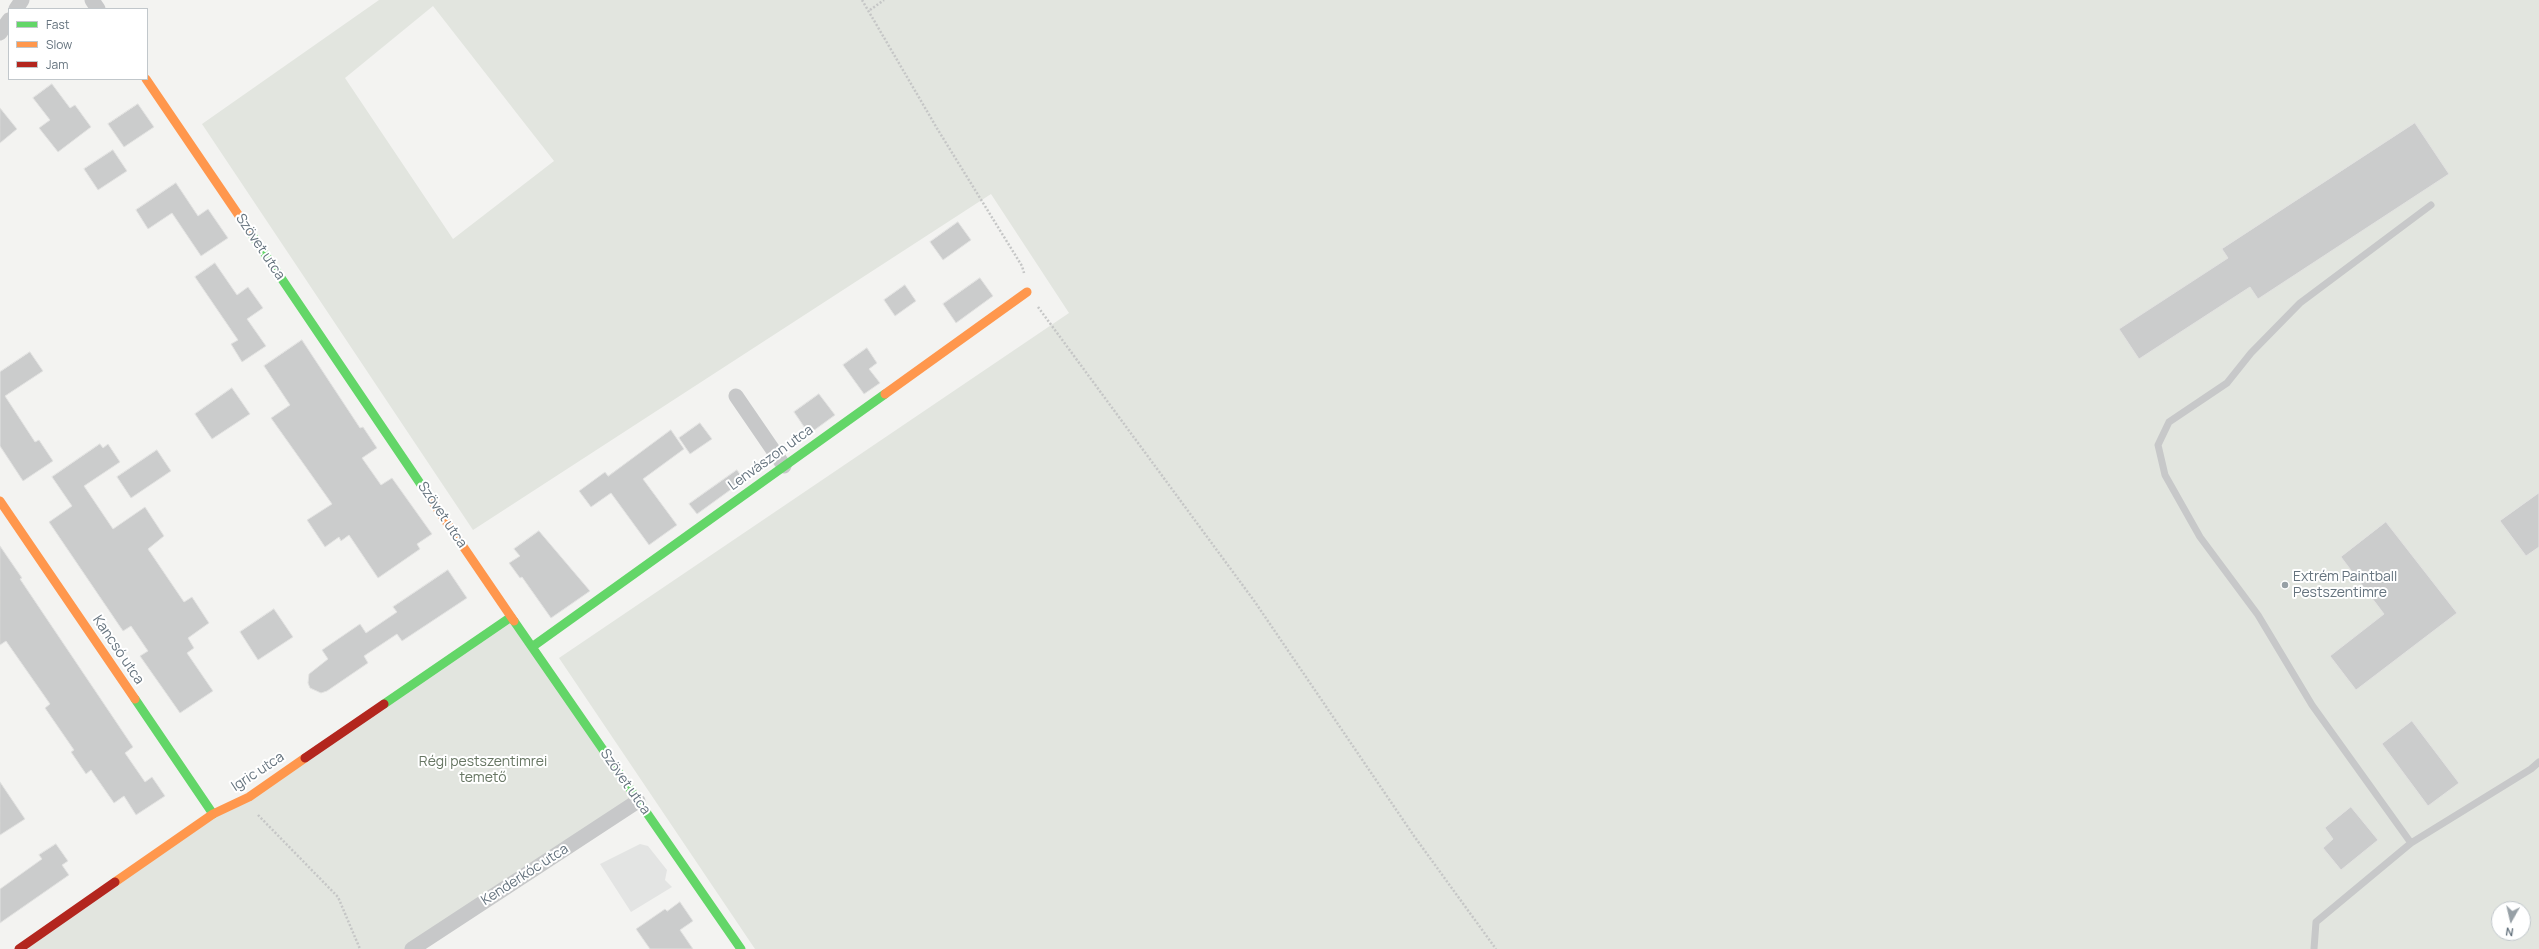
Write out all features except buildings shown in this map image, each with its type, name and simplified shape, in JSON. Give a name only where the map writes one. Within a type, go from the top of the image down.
[{"type":"street","points":[[0,33],[8,21]]},
{"type":"street","name":"Szövet utca","points":[[147,80],[532,648],[741,949]]},
{"type":"street","name":"Lenvászon utca","points":[[532,648],[1027,292]]},
{"type":"street","points":[[736,396],[784,466]]},
{"type":"street","name":"Kancsó utca","points":[[0,501],[213,814]]},
{"type":"street","name":"Igric utca","points":[[20,949],[213,814],[249,797],[511,617]]},
{"type":"street","name":"Kenderkóc utca","points":[[412,949],[638,801]]},
{"type":"lane","points":[[2411,843],[2312,705],[2258,615],[2200,537],[2165,475],[2158,445],[2170,422],[2227,383],[2251,353],[2300,303],[2431,205]]},
{"type":"lane","points":[[2314,949],[2316,922],[2411,843],[2452,820],[2539,762]]},
{"type":"path","points":[[862,0],[870,10],[938,130],[1022,266],[1027,292],[1255,602],[1414,836],[1496,949]]},
{"type":"path","points":[[870,10],[884,0]]},
{"type":"path","points":[[249,797],[257,814],[338,897],[360,949]]},
{"type":"shaded area","points":[[640,844],[648,846],[667,870],[665,880],[672,887],[631,912],[600,864]]},
{"type":"green space","points":[[379,0],[2539,0],[2539,949],[755,949],[559,658],[1069,313],[991,194],[473,530],[202,124]],"holes":[[[433,6],[554,161],[453,239],[345,78]]]},
{"type":"green space","name":"Régi pestszentimrei temető","points":[[511,617],[638,801],[412,949],[19,949]]},
{"type":"traffic: fast","points":[[248,229],[428,495]]},
{"type":"traffic: fast","points":[[532,647],[885,394]]},
{"type":"traffic: fast","points":[[384,704],[511,617]]},
{"type":"traffic: fast","points":[[514,621],[741,949]]},
{"type":"traffic: fast","points":[[135,699],[213,814]]},
{"type":"traffic: slow","points":[[147,80],[248,229]]},
{"type":"traffic: slow","points":[[885,394],[1027,292]]},
{"type":"traffic: slow","points":[[428,495],[514,621]]},
{"type":"traffic: slow","points":[[0,501],[135,699]]},
{"type":"traffic: slow","points":[[115,882],[213,814],[249,797],[305,758]]},
{"type":"traffic: jam","points":[[305,758],[384,704]]},
{"type":"traffic: jam","points":[[19,949],[115,882]]},
{"type":"place","name":"Extrém Paintball Pestszentimre","points":[[2285,585]]}]
